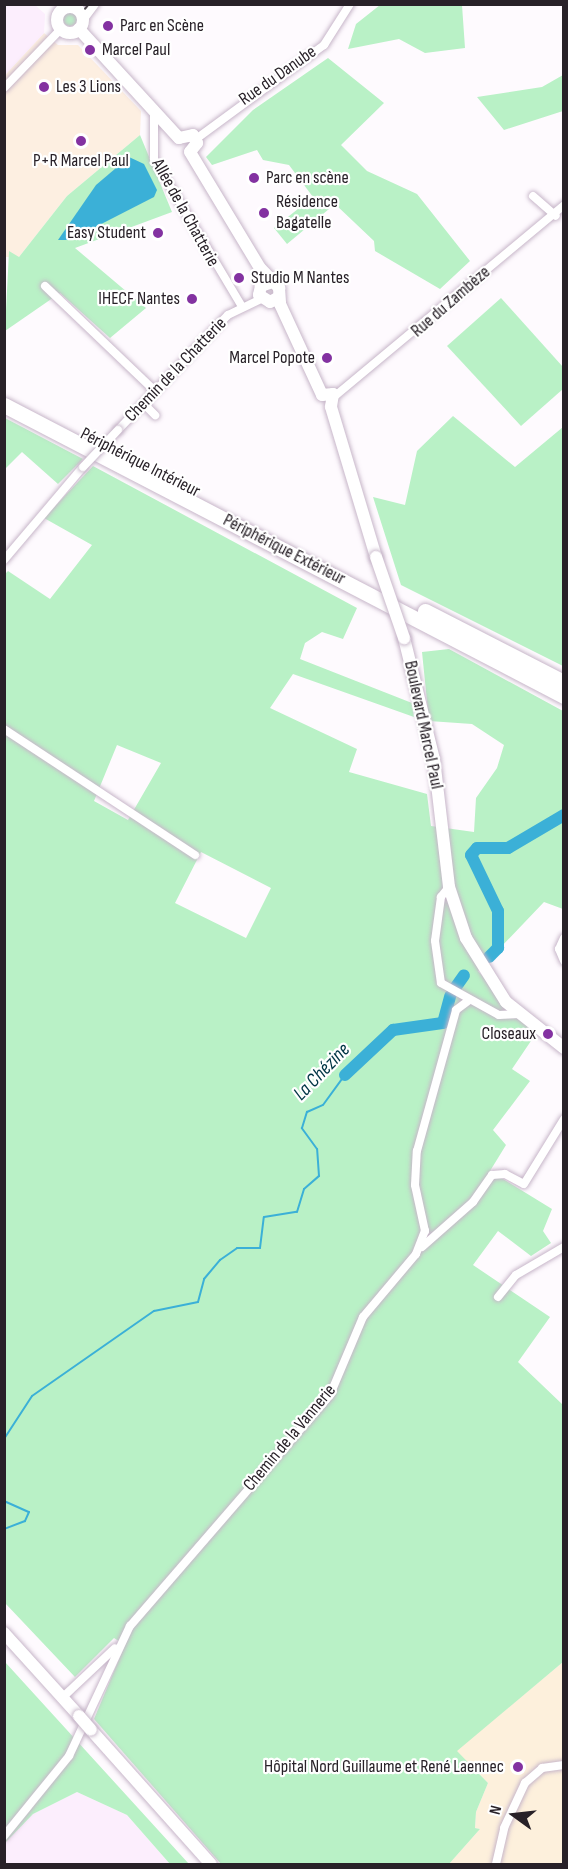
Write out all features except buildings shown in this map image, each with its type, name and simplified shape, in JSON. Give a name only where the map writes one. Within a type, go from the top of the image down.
[{"type":"highway","name":"Périphérique Intérieur","points":[[4,393],[564,682]]},
{"type":"highway","name":"Périphérique Extérieur","points":[[4,405],[564,696]]},
{"type":"street","points":[[4,88],[61,29],[81,25],[95,4]]},
{"type":"street","name":"Rue du Danube","points":[[196,139],[324,45],[350,4]]},
{"type":"street","points":[[64,7],[154,113],[179,138],[179,149],[190,152],[279,297],[322,395],[321,405],[333,402]]},
{"type":"street","points":[[61,29],[64,7]]},
{"type":"street","name":"Allée de la Chatterie","points":[[154,113],[154,159],[241,305]]},
{"type":"street","points":[[179,138],[185,133],[196,139],[190,152]]},
{"type":"street","points":[[533,196],[556,216]]},
{"type":"street","name":"Rue du Zambèze","points":[[333,402],[556,216],[564,205]]},
{"type":"street","points":[[268,282],[261,298],[270,302],[279,297]]},
{"type":"street","points":[[45,286],[155,391]]},
{"type":"street","name":"Chemin de la Chatterie","points":[[4,560],[83,467],[155,391],[241,305],[261,298]]},
{"type":"street","name":"Boulevard Marcel Paul","points":[[333,402],[376,557],[404,638],[434,759],[449,888],[477,961],[519,1014],[564,1048]]},
{"type":"street","points":[[144,404],[154,416]]},
{"type":"street","points":[[4,729],[195,855]]},
{"type":"street","points":[[449,888],[441,897],[435,965],[448,991],[499,1015],[519,1014]]},
{"type":"street","points":[[564,938],[559,949],[564,961]]},
{"type":"street","name":"Chemin de la Vannerie","points":[[4,1836],[69,1756],[120,1644],[149,1600],[330,1395],[363,1317],[419,1249],[425,1221],[415,1162],[456,1010],[468,1001]]},
{"type":"street","points":[[419,1249],[472,1202],[492,1175],[505,1174],[524,1184],[564,1119]]},
{"type":"street","points":[[498,1297],[516,1275],[564,1247]]},
{"type":"street","points":[[4,1633],[211,1864]]},
{"type":"street","points":[[63,1697],[120,1644]]},
{"type":"street","points":[[496,1864],[504,1828],[525,1783],[542,1768],[564,1766]]},
{"type":"shaded area","points":[[5,4],[35,5],[45,14],[44,33],[5,75]]},
{"type":"shaded area","points":[[44,33],[58,45],[78,45],[141,111],[140,135],[67,196],[19,257],[5,257],[5,75]]},
{"type":"shaded area","name":"Studio M Nantes","points":[[239,270],[245,272],[247,278],[245,284],[239,286],[233,284],[231,278],[233,272]]},
{"type":"shaded area","name":"Hôpital Nord Guillaume et René Laennec","points":[[563,1662],[563,1864],[449,1864],[480,1829],[475,1828],[476,1812],[488,1783],[456,1751]]},
{"type":"shaded area","points":[[77,1792],[127,1815],[170,1864],[5,1864],[4,1843],[33,1814]]},
{"type":"green space","points":[[380,5],[462,5],[465,48],[425,53],[399,39],[348,49],[356,24]]},
{"type":"green space","points":[[67,12],[73,12],[77,19],[73,26],[67,26],[63,22],[63,16]]},
{"type":"green space","points":[[328,58],[384,103],[341,145],[367,171],[417,194],[470,261],[440,289],[375,251],[374,241],[335,204],[287,244],[274,228],[313,197],[289,165],[263,160],[257,150],[212,165],[206,157],[253,110]]},
{"type":"green space","points":[[563,75],[563,111],[504,130],[477,97],[542,87]]},
{"type":"green space","points":[[140,135],[172,212],[75,248],[146,308],[110,338],[60,293],[5,331],[9,251],[19,257],[67,196]]},
{"type":"green space","points":[[501,298],[563,367],[563,389],[521,426],[447,346]]},
{"type":"green space","points":[[453,416],[515,467],[563,427],[563,666],[401,585],[373,497],[405,505],[417,451]]},
{"type":"green space","points":[[4,418],[83,459],[58,484],[22,452],[6,468]]},
{"type":"green space","points":[[93,466],[357,608],[343,639],[322,632],[305,643],[300,659],[412,703],[414,717],[293,674],[270,708],[357,749],[349,772],[427,794],[431,826],[474,832],[476,798],[497,768],[504,745],[472,724],[429,721],[422,652],[449,649],[563,711],[563,909],[544,902],[478,971],[535,1035],[512,1069],[530,1081],[493,1130],[506,1145],[490,1171],[552,1209],[543,1231],[551,1243],[531,1256],[498,1231],[473,1265],[550,1317],[518,1362],[563,1405],[563,1662],[457,1751],[488,1783],[476,1812],[475,1828],[480,1829],[449,1864],[221,1864],[94,1719],[125,1645],[114,1638],[75,1677],[5,1603],[5,574],[8,571],[50,599],[92,545],[44,518]],"holes":[[[117,745],[161,763],[128,820],[94,801]],[[201,852],[271,888],[246,938],[175,903]]]},
{"type":"green space","points":[[5,1662],[189,1864],[170,1864],[127,1815],[77,1792],[33,1814],[5,1843]]},
{"type":"water","points":[[129,157],[144,164],[157,190],[154,197],[70,240],[58,240],[96,185]]},
{"type":"waterway","name":"La Chézine","points":[[489,957],[498,948],[498,911],[471,855],[477,848],[508,848],[564,815]]},
{"type":"waterway","name":"La Chézine","points":[[453,991],[464,975]]},
{"type":"waterway","name":"La Chézine","points":[[345,1075],[393,1030],[443,1023],[450,996]]},
{"type":"waterway","name":"La Chézine","points":[[4,1439],[32,1396],[154,1311],[198,1302],[204,1279],[220,1260],[237,1248],[260,1248],[264,1217],[297,1212],[304,1189],[319,1176],[317,1149],[302,1128],[307,1112],[323,1105],[345,1075]]},
{"type":"waterway","name":"La Chézine","points":[[4,1501],[29,1512],[25,1521],[4,1529]]},
{"type":"tram line","points":[[85,9],[89,4]]},
{"type":"place","name":"Parc en Scène","points":[[108,26]]},
{"type":"place","name":"Marcel Paul","points":[[90,50]]},
{"type":"place","name":"Les 3 Lions","points":[[44,87]]},
{"type":"place","name":"P+R Marcel Paul","points":[[81,141]]},
{"type":"place","name":"Parc en scène","points":[[254,178]]},
{"type":"place","name":"Résidence Bagatelle","points":[[264,213]]},
{"type":"place","name":"Easy Student","points":[[158,233]]},
{"type":"place","name":"Studio M Nantes","points":[[239,278]]},
{"type":"place","name":"IHECF Nantes","points":[[192,299]]},
{"type":"place","name":"Marcel Popote","points":[[327,358]]},
{"type":"place","name":"Closeaux","points":[[548,1034]]},
{"type":"place","name":"Hôpital Nord Guillaume et René Laennec","points":[[518,1767]]}]
